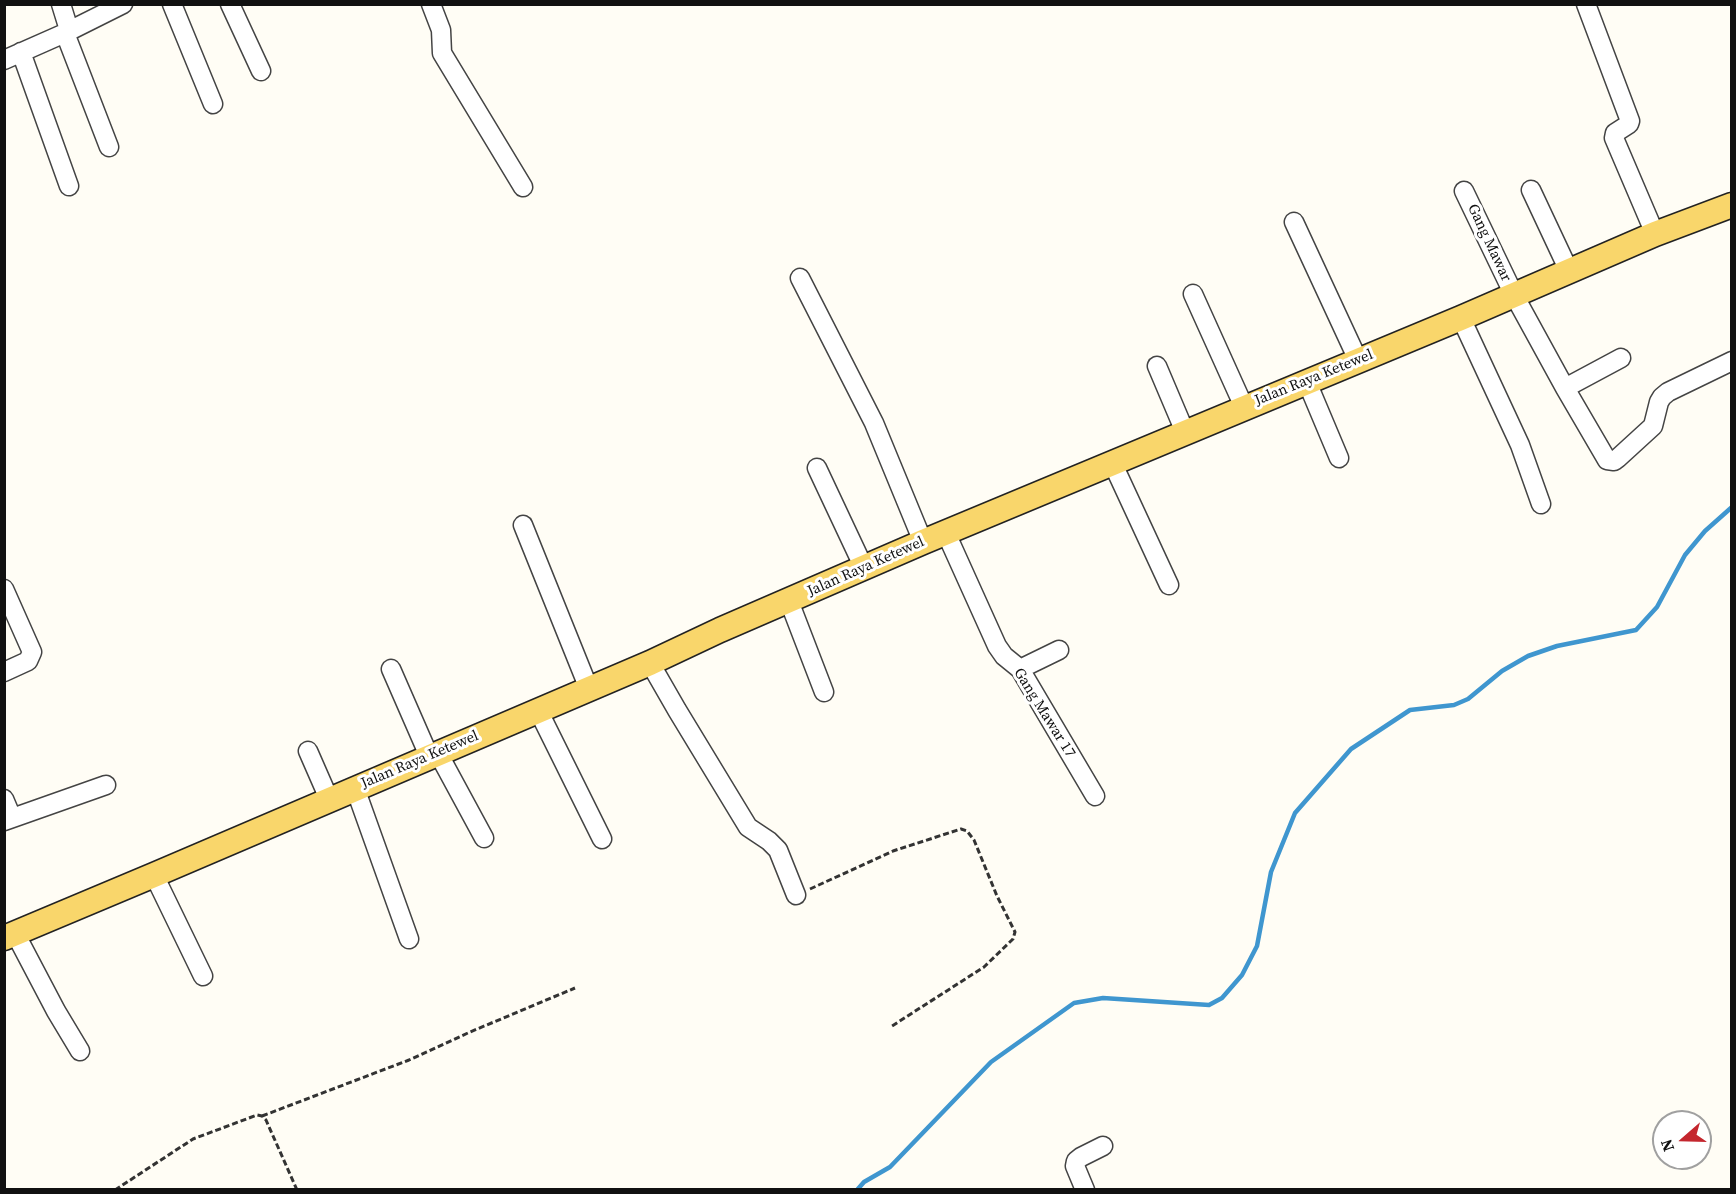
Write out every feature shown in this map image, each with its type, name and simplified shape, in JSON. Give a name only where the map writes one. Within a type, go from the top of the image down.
[{"type":"main road","name":"Jalan Raya Ketewel","points":[[10,936],[650,663],[923,542],[1461,318],[1655,234],[1731,205]]},
{"type":"street","points":[[61,4],[67,32],[109,147]]},
{"type":"street","points":[[69,186],[13,56],[123,4]]},
{"type":"street","points":[[172,4],[213,104]]},
{"type":"street","points":[[230,4],[261,71]]},
{"type":"street","points":[[431,4],[441,30],[442,53],[523,187]]},
{"type":"street","points":[[1586,4],[1630,121],[1615,133],[1614,138],[1655,234]]},
{"type":"street","points":[[1531,190],[1569,271]]},
{"type":"street","name":"Gang Mawar","points":[[1464,191],[1514,295],[1564,388],[1607,460],[1614,461],[1653,426],[1662,397],[1668,392],[1731,361]]},
{"type":"street","points":[[1294,222],[1358,360]]},
{"type":"street","points":[[800,278],[874,423],[923,542]]},
{"type":"street","points":[[1193,294],[1244,407]]},
{"type":"street","points":[[1461,318],[1520,445],[1541,504]]},
{"type":"street","points":[[1564,388],[1621,358]]},
{"type":"street","points":[[1157,366],[1185,432]]},
{"type":"street","points":[[1307,382],[1339,458]]},
{"type":"street","points":[[1112,462],[1169,585]]},
{"type":"street","points":[[817,468],[864,568]]},
{"type":"street","points":[[523,525],[589,689]]},
{"type":"street","name":"Gang Mawar 17","points":[[946,533],[997,646],[1004,656],[1020,669],[1095,796]]},
{"type":"street","points":[[4,589],[32,652],[28,661],[4,672]]},
{"type":"street","points":[[789,601],[824,692]]},
{"type":"street","points":[[1020,669],[1059,650]]},
{"type":"street","points":[[650,663],[748,827],[778,850],[796,895]]},
{"type":"street","points":[[391,669],[433,754],[484,838]]},
{"type":"street","points":[[538,710],[602,839]]},
{"type":"street","points":[[308,751],[329,799]]},
{"type":"street","points":[[4,799],[8,819],[106,785]]},
{"type":"street","points":[[355,788],[409,939]]},
{"type":"street","points":[[154,875],[203,976]]},
{"type":"street","points":[[10,936],[80,1051]]},
{"type":"street","points":[[1085,1190],[1075,1166],[1076,1161],[1103,1146]]},
{"type":"path","points":[[796,895],[893,851],[961,829],[971,834],[1015,932],[1013,939],[984,968],[892,1026]]},
{"type":"path","points":[[115,1190],[193,1139],[262,1116],[409,1060],[575,988]]},
{"type":"path","points":[[262,1116],[266,1119],[297,1190]]},
{"type":"waterway","points":[[857,1190],[864,1182],[890,1167],[991,1062],[1074,1003],[1103,998],[1209,1005],[1222,998],[1242,975],[1257,946],[1271,872],[1295,813],[1351,749],[1410,710],[1454,705],[1468,699],[1502,671],[1528,656],[1557,646],[1636,630],[1657,607],[1685,555],[1705,531],[1732,507]]}]
